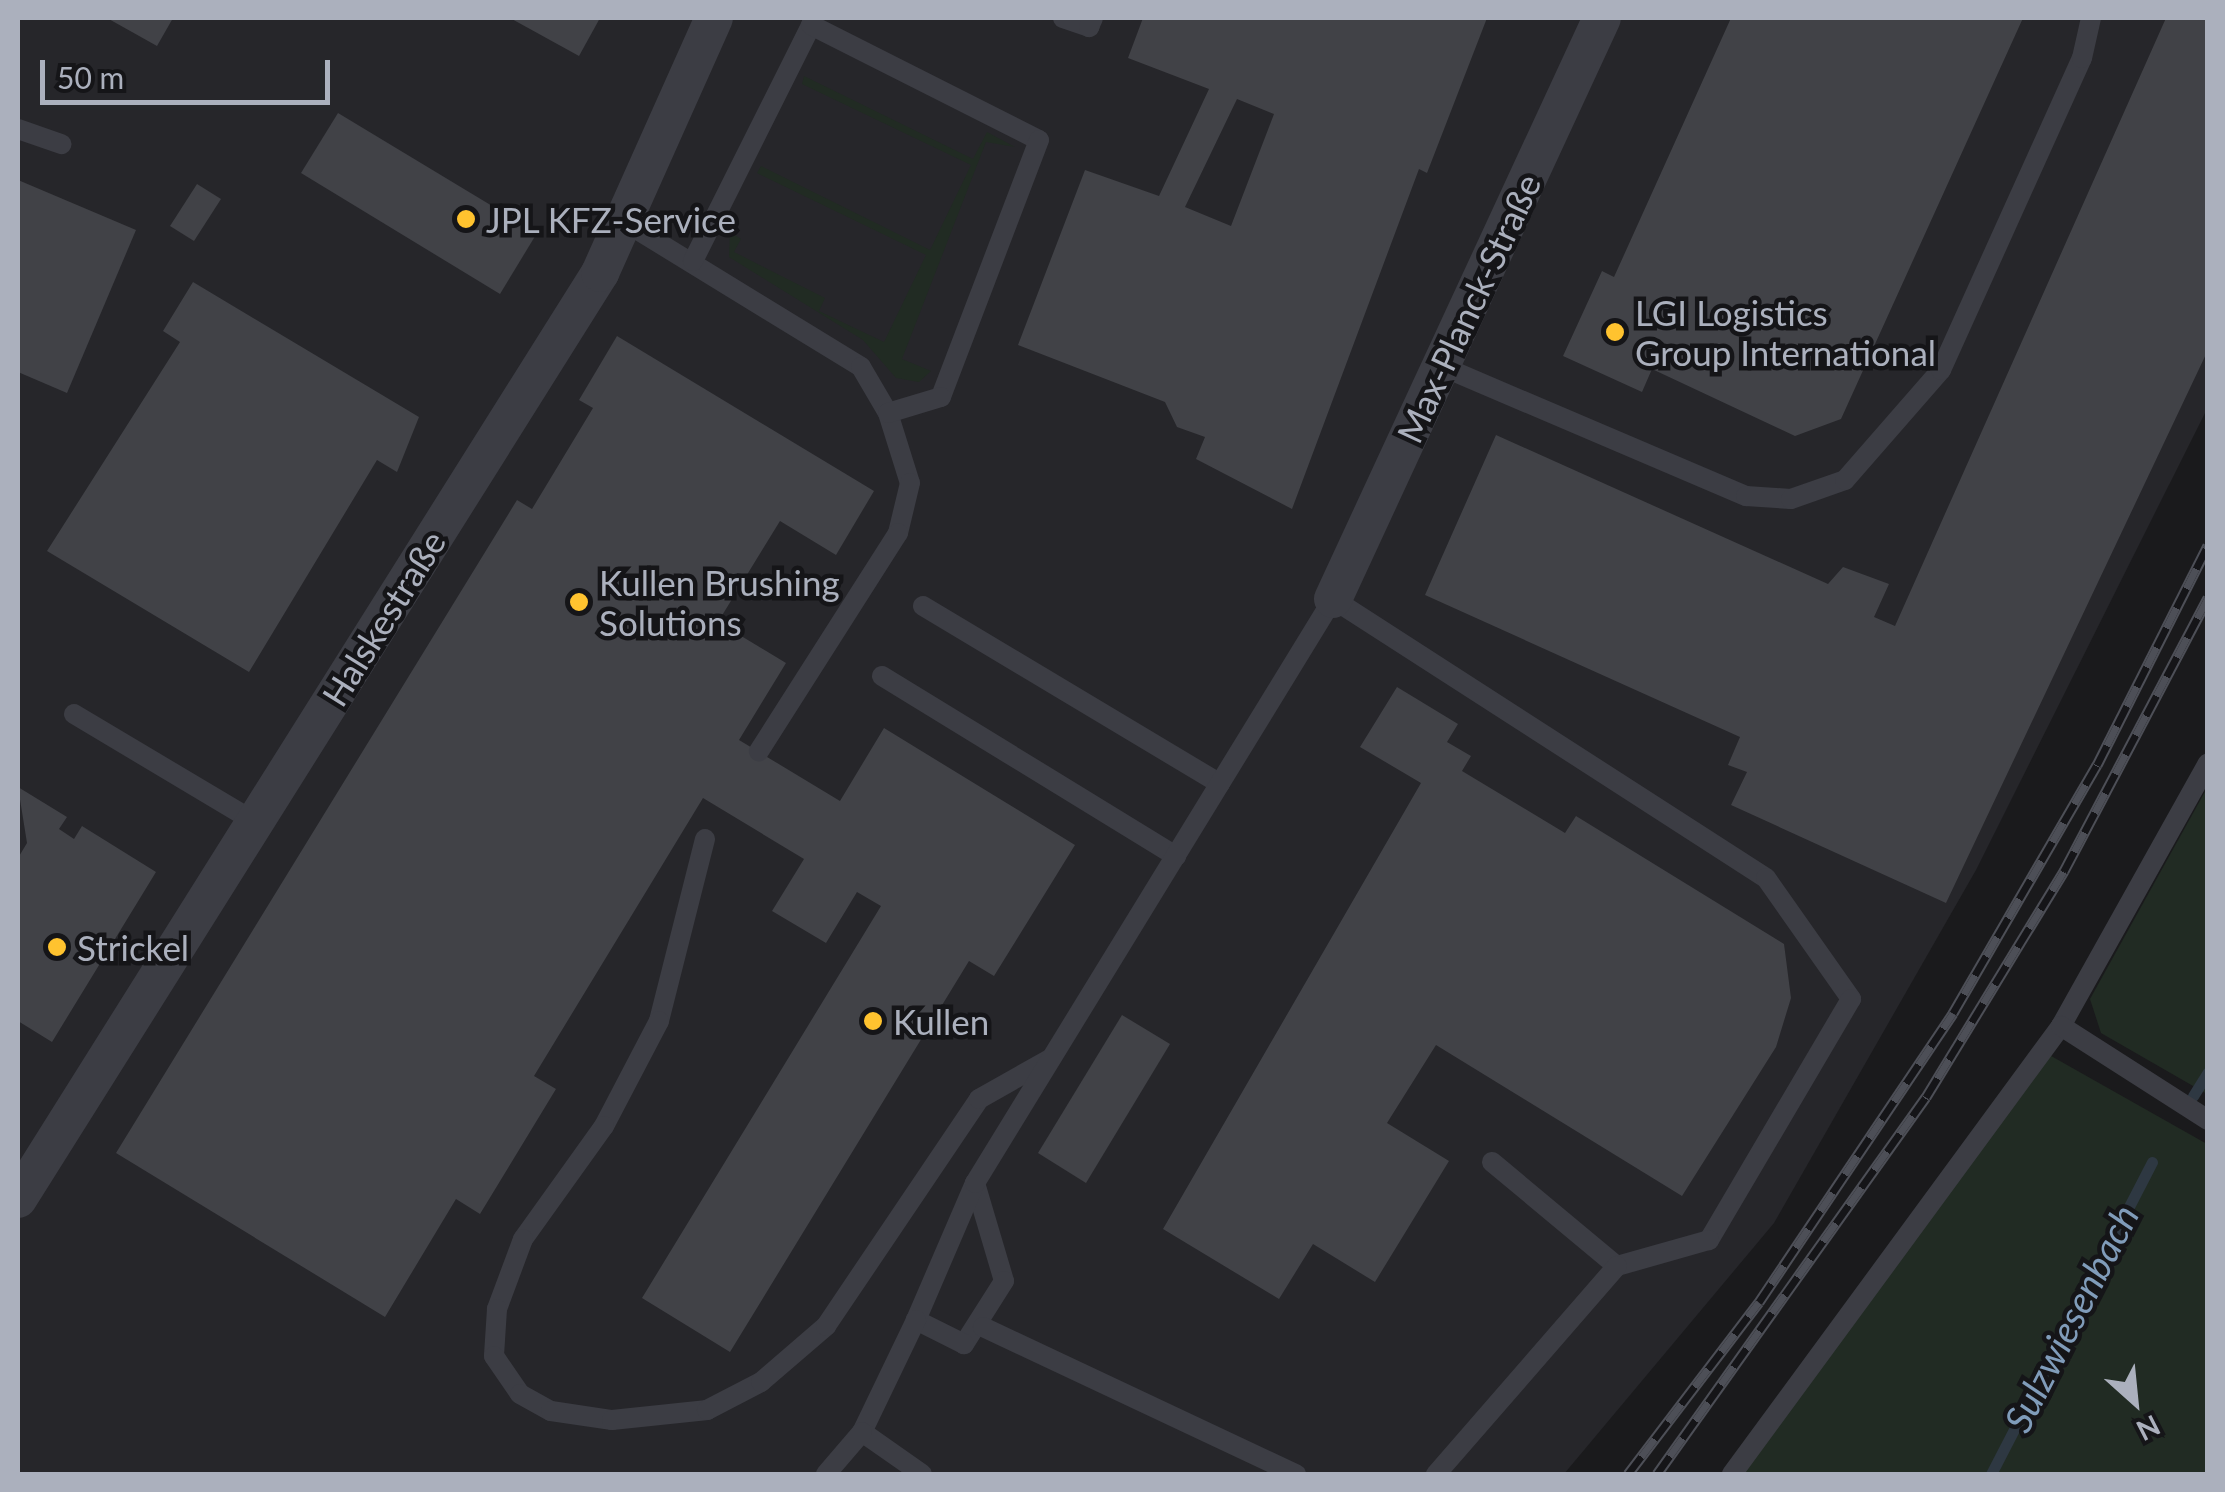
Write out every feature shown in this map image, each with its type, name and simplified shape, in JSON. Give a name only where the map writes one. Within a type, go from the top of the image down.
[{"type":"street","name":"Halskestraße","points":[[18,1199],[600,273],[714,18]]},
{"type":"street","name":"Max-Planck-Straße","points":[[1333,599],[1602,18]]},
{"type":"lane","points":[[1063,18],[1088,28],[1093,18]]},
{"type":"lane","points":[[1442,366],[1746,496],[1791,499],[1846,480],[1940,370],[2082,58],[2091,18]]},
{"type":"lane","points":[[693,262],[811,25],[1039,140],[941,396],[888,413]]},
{"type":"lane","points":[[18,129],[61,144]]},
{"type":"lane","points":[[623,222],[861,366],[888,413],[910,483],[898,532],[759,751]]},
{"type":"lane","points":[[826,1474],[862,1432],[916,1320],[974,1183],[1333,599],[1766,878],[1850,1000],[1710,1240],[1617,1266],[1477,1438],[1436,1474]]},
{"type":"lane","points":[[923,606],[1220,784]]},
{"type":"lane","points":[[882,676],[1176,856]]},
{"type":"lane","points":[[74,714],[255,822]]},
{"type":"lane","points":[[1732,1474],[2062,1026],[2208,763]]},
{"type":"lane","points":[[705,839],[659,1021],[604,1126],[522,1238],[497,1309],[494,1356],[520,1394],[551,1411],[612,1420],[708,1410],[760,1382],[826,1326],[978,1099],[1048,1060]]},
{"type":"lane","points":[[2062,1026],[2208,1120]]},
{"type":"lane","points":[[1492,1162],[1617,1266]]},
{"type":"lane","points":[[916,1320],[964,1344],[982,1327],[1004,1281],[974,1183]]},
{"type":"lane","points":[[982,1327],[1296,1474]]},
{"type":"lane","points":[[862,1432],[922,1474]]},
{"type":"shaded area","points":[[18,18],[2207,18],[2207,409],[1976,870],[1774,1223],[1564,1474],[18,1474]]},
{"type":"shaded area","points":[[804,76],[973,159],[987,132],[1015,147],[986,142],[902,359],[931,371],[919,382],[896,378],[863,340],[729,257],[730,232],[741,239],[734,252],[825,298],[819,311],[884,342],[926,255],[757,173],[761,166],[930,250],[971,165],[802,84]]},
{"type":"shaded area","points":[[2207,788],[2207,1094],[2101,1033],[2090,999]]},
{"type":"shaded area","points":[[2037,1048],[2207,1144],[2207,1474],[1735,1474]]},
{"type":"building","points":[[107,18],[173,18],[157,46]]},
{"type":"building","points":[[510,18],[600,18],[579,56]]},
{"type":"building","points":[[1143,18],[1487,18],[1427,173],[1419,169],[1292,509],[1196,459],[1205,437],[1177,427],[1165,402],[1018,345],[1085,170],[1159,196],[1209,89],[1128,58]],"holes":[[[1237,99],[1274,114],[1231,226],[1185,207]]]},
{"type":"building","points":[[1731,18],[2023,18],[1841,419],[1795,436],[1652,369],[1642,392],[1563,356],[1602,271],[1614,277]]},
{"type":"building","points":[[2166,18],[2208,18],[2208,350],[1946,903],[1731,805],[1747,772],[1728,765],[1740,737],[1425,595],[1496,435],[1828,584],[1843,567],[1889,584],[1874,617],[1895,626]]},
{"type":"building","points":[[338,113],[537,233],[500,294],[301,173]]},
{"type":"building","points":[[18,180],[136,230],[67,393],[18,372]]},
{"type":"building","points":[[197,184],[221,199],[194,241],[170,226]]},
{"type":"building","points":[[193,282],[419,417],[397,472],[377,460],[249,672],[47,551],[180,342],[163,331]]},
{"type":"building","points":[[617,336],[874,491],[836,555],[780,521],[718,622],[786,663],[739,740],[840,801],[884,728],[1075,845],[994,976],[969,961],[730,1352],[642,1298],[881,906],[857,892],[826,943],[772,911],[804,859],[703,798],[534,1076],[556,1089],[480,1214],[456,1199],[385,1317],[116,1153],[517,500],[532,509],[593,408],[579,400]]},
{"type":"building","points":[[1397,687],[1458,724],[1447,742],[1471,756],[1462,771],[1565,833],[1576,816],[1784,944],[1791,998],[1776,1047],[1682,1196],[1436,1045],[1387,1123],[1449,1161],[1375,1282],[1313,1244],[1279,1299],[1163,1229],[1421,783],[1360,747]]},
{"type":"building","points":[[18,787],[67,817],[59,829],[74,839],[82,826],[156,872],[52,1042],[18,1021],[18,858],[27,843]]},
{"type":"building","points":[[1122,1015],[1170,1044],[1086,1183],[1038,1153]]},
{"type":"waterway","points":[[2193,1096],[2208,1072]]},
{"type":"waterway","name":"Sulzwiesenbach","points":[[1991,1474],[2152,1162]]},
{"type":"railway","points":[[1628,1474],[1759,1302],[1953,1013],[2097,765],[2208,545]]},
{"type":"railway","points":[[1657,1474],[1926,1097],[2064,871],[2208,598]]},
{"type":"place","name":"JPL KFZ-Service","points":[[466,219]]},
{"type":"place","name":"LGI Logistics Group International","points":[[1615,332]]},
{"type":"place","name":"Kullen Brushing Solutions","points":[[579,602]]},
{"type":"place","name":"Strickel","points":[[57,947]]},
{"type":"place","name":"Kullen","points":[[873,1021]]}]
